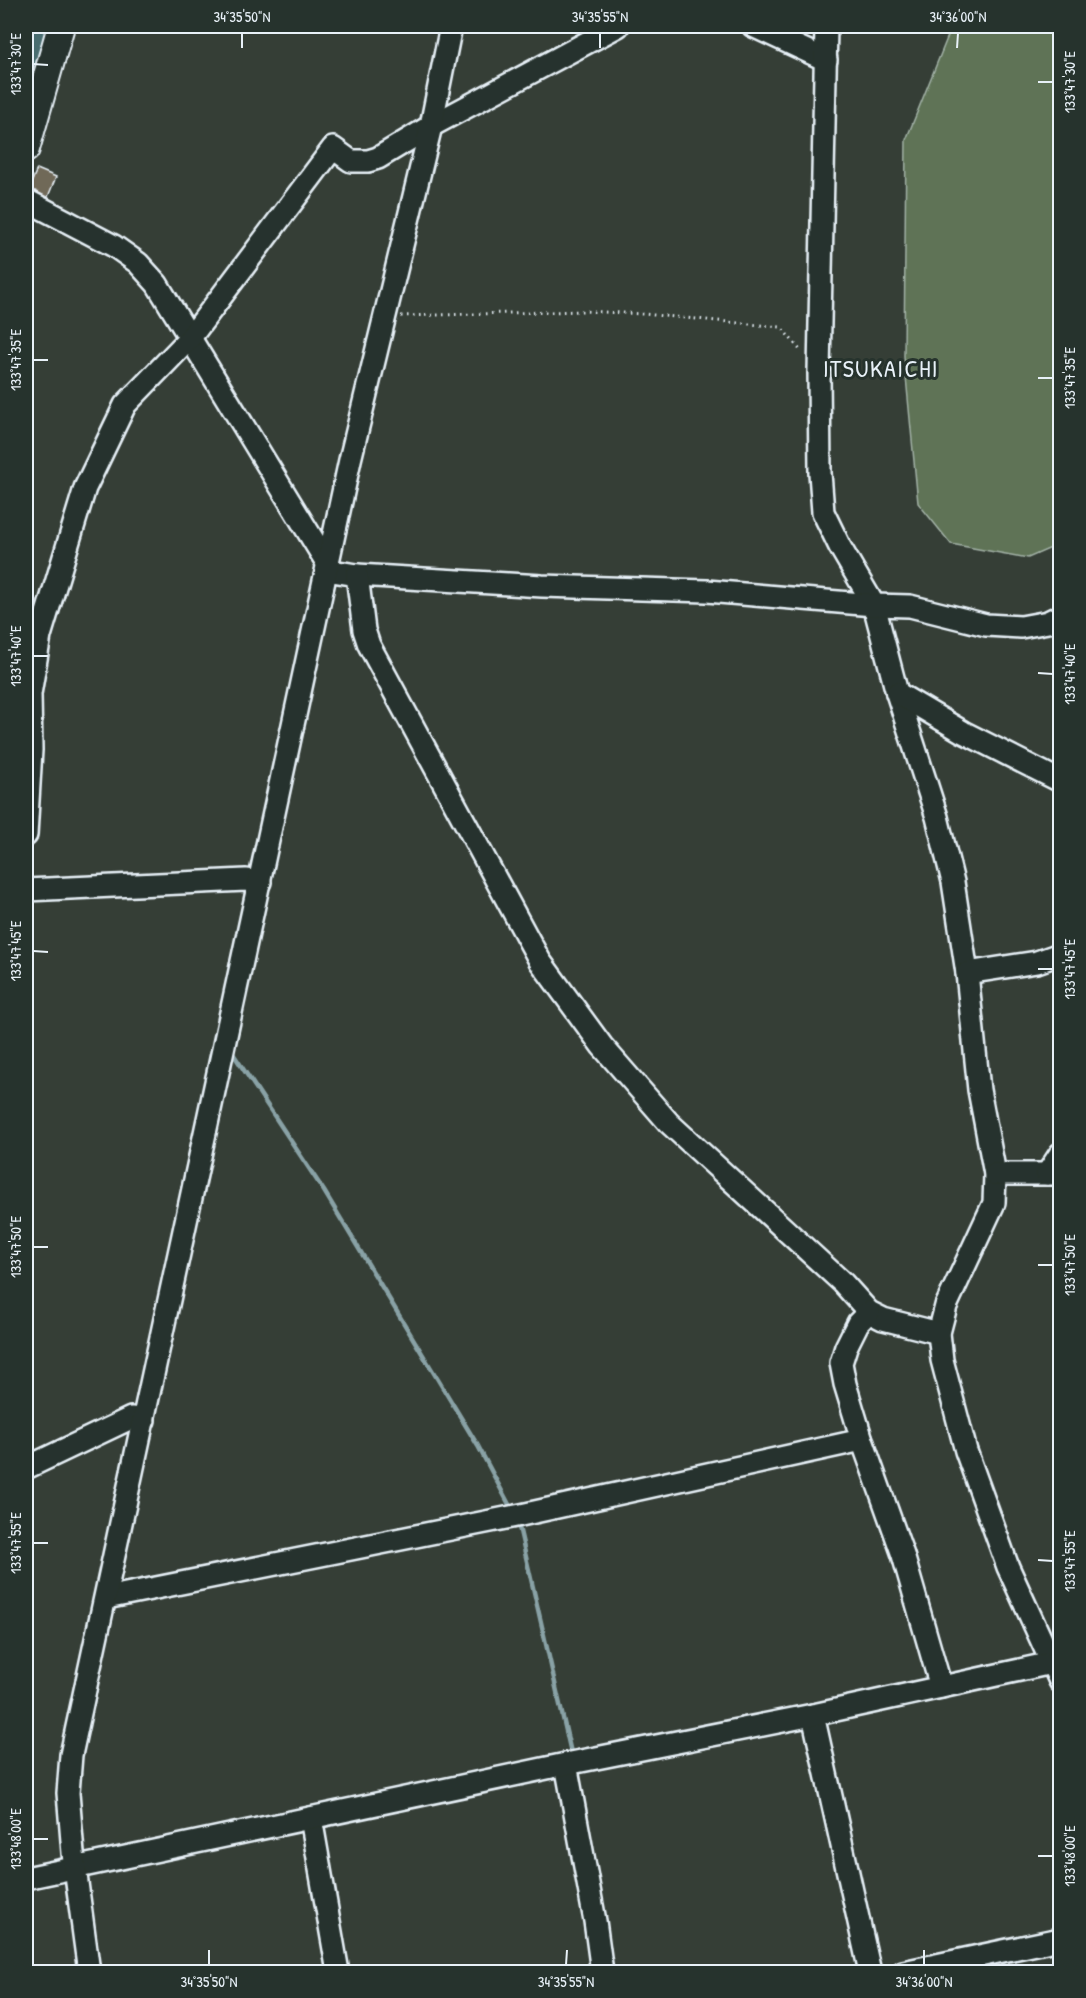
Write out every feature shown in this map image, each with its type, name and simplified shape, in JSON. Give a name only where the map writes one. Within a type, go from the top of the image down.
[{"type":"main road","points":[[26,149],[54,32]]},
{"type":"street","points":[[89,1972],[68,1793],[71,1755],[106,1598],[138,1419],[324,559],[386,316],[431,126],[451,26]]},
{"type":"street","points":[[26,835],[31,750],[30,694],[40,636],[85,488],[125,405],[190,338],[333,148],[351,161],[368,161],[378,158],[431,126],[618,26]]},
{"type":"street","points":[[753,26],[826,60]]},
{"type":"street","points":[[26,1878],[941,1687],[1056,1672],[1008,1567],[966,1451],[944,1372],[939,1333],[946,1306],[994,1203],[995,1174],[979,1090],[967,974],[953,882],[937,817],[897,693],[873,605],[823,512],[820,473],[819,372],[826,26]]},
{"type":"street","points":[[26,200],[114,246],[138,263],[157,284],[332,571],[357,575],[542,586],[707,591],[910,606],[986,625],[1021,627],[1048,622],[1060,616]]},
{"type":"street","points":[[357,575],[364,630],[369,645],[540,961],[602,1046],[669,1124],[843,1283],[869,1312],[883,1319],[939,1333]]},
{"type":"street","points":[[897,693],[963,732],[1060,781]]},
{"type":"street","points":[[26,890],[254,881]]},
{"type":"street","points":[[967,974],[1037,962],[1060,954]]},
{"type":"street","points":[[995,1174],[1056,1177],[1060,1154]]},
{"type":"street","points":[[869,1312],[858,1323],[846,1347],[842,1363],[845,1384],[862,1440],[903,1555],[941,1687]]},
{"type":"street","points":[[26,1468],[138,1419]]},
{"type":"street","points":[[106,1598],[515,1516],[862,1440]]},
{"type":"street","points":[[813,1715],[870,1972]]},
{"type":"street","points":[[571,1763],[602,1972]]},
{"type":"street","points":[[311,1818],[338,1972]]},
{"type":"street","points":[[903,1972],[1060,1940]]},
{"type":"path","points":[[386,316],[583,311],[643,314],[781,327],[819,372]]},
{"type":"green space","points":[[952,26],[1060,26],[1060,544],[1028,558],[951,544],[918,503],[904,356],[906,140]]},
{"type":"building","points":[[37,169],[56,177],[45,204],[26,196]]},
{"type":"waterway","points":[[26,98],[42,26]]},
{"type":"waterway","points":[[232,1052],[324,1191],[478,1446],[512,1510]]},
{"type":"waterway","points":[[516,1520],[572,1757]]},
{"type":"district","name":"ITSUKAICHI","points":[[881,368]]}]
